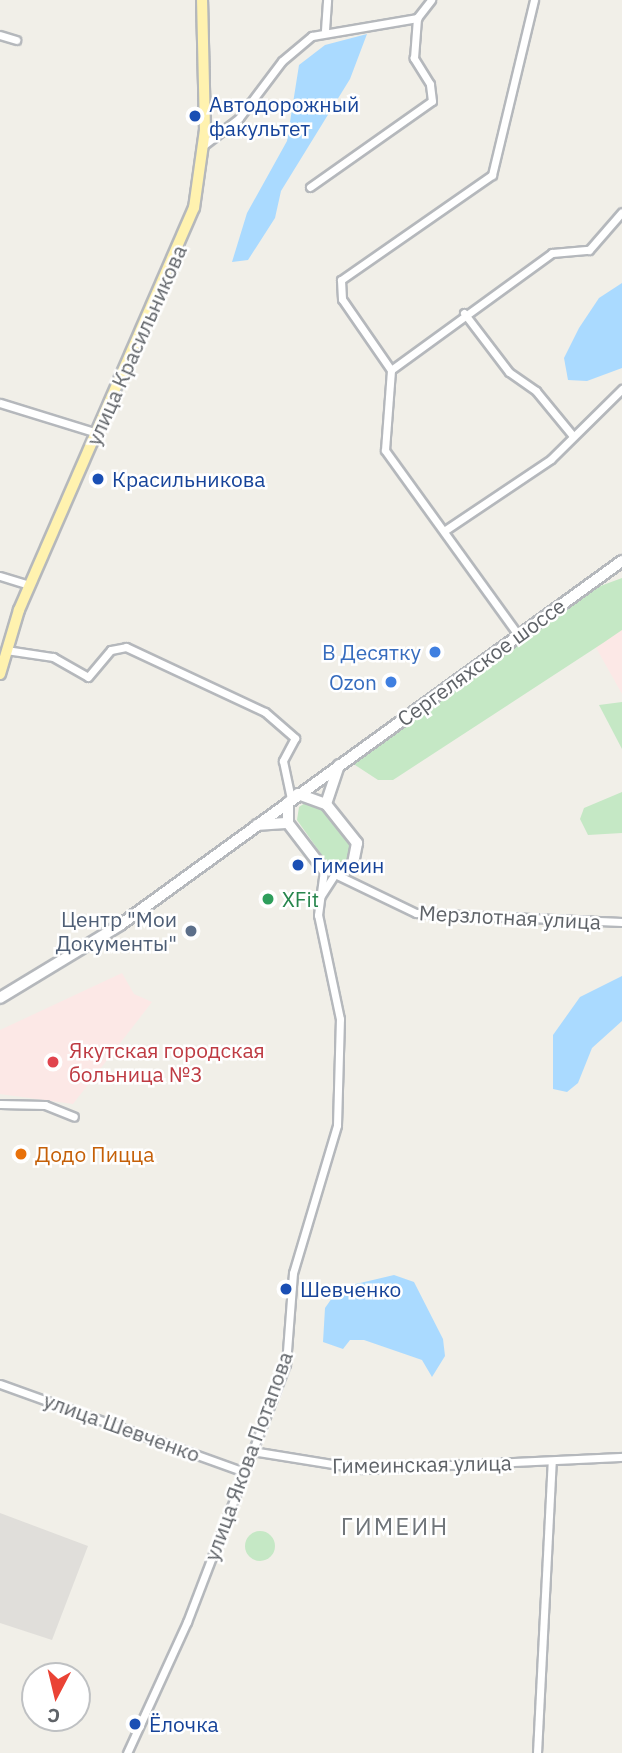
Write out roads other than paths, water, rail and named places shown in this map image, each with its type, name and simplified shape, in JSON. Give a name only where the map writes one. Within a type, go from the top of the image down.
[{"type":"main road","name":"улица Красильникова","points":[[0,674],[30,585],[183,240],[204,145],[202,0]]},
{"type":"main road","name":"Сергеляхское шоссе","points":[[0,998],[54,970],[622,561]]},
{"type":"main road","points":[[326,804],[340,763]]},
{"type":"main road","points":[[308,793],[326,804],[357,844],[352,868],[330,872],[288,823],[291,798],[308,793]]},
{"type":"main road","points":[[254,825],[288,823]]},
{"type":"street","points":[[325,30],[327,0]]},
{"type":"street","points":[[310,187],[432,101],[430,84],[414,58],[417,18],[431,0]]},
{"type":"street","points":[[519,636],[385,450],[391,370],[342,299],[341,279],[492,176],[534,0]]},
{"type":"street","points":[[204,145],[239,118],[292,51],[325,30],[417,18]]},
{"type":"street","points":[[0,35],[16,40]]},
{"type":"street","points":[[391,370],[464,313],[552,253],[589,250],[622,212]]},
{"type":"street","points":[[464,313],[509,372],[536,391],[573,436]]},
{"type":"street","points":[[444,531],[551,459],[622,389]]},
{"type":"street","points":[[0,403],[97,433]]},
{"type":"street","points":[[0,576],[30,585]]},
{"type":"street","points":[[6,650],[53,657],[88,677],[111,650],[126,647],[265,712],[295,738],[283,761],[291,798]]},
{"type":"street","points":[[352,868],[363,887]]},
{"type":"street","name":"Мерзлотная улица","points":[[330,872],[363,887],[393,907],[416,913],[622,922]]},
{"type":"street","name":"улица Якова Потапова","points":[[127,1753],[187,1622],[286,1364],[293,1273],[337,1125],[341,1019],[319,899],[330,872]]},
{"type":"street","points":[[0,1104],[46,1105],[74,1117]]},
{"type":"street","name":"улица Шевченко","points":[[0,1384],[244,1472]]},
{"type":"street","name":"Гимеинская улица","points":[[252,1451],[363,1469],[622,1457]]},
{"type":"street","points":[[537,1753],[551,1461]]},
{"type":"water","points":[[367,34],[350,79],[281,191],[275,218],[248,260],[232,262],[247,213],[287,141],[299,65],[325,45]]},
{"type":"water","points":[[622,283],[622,368],[587,381],[568,380],[564,358],[579,328],[599,298]]},
{"type":"water","points":[[622,976],[622,1021],[592,1048],[578,1083],[567,1092],[553,1089],[553,1035],[580,997]]},
{"type":"water","points":[[394,1275],[414,1282],[443,1339],[445,1356],[432,1377],[422,1360],[364,1340],[350,1340],[343,1349],[323,1342],[325,1308],[339,1288]]},
{"type":"place","name":"Автодорожный факультет","points":[[195,116]]},
{"type":"place","name":"Красильникова","points":[[98,479]]},
{"type":"place","name":"В Десятку","points":[[435,652]]},
{"type":"place","name":"Ozon","points":[[391,682]]},
{"type":"place","name":"Гимеин","points":[[298,865]]},
{"type":"place","name":"XFit","points":[[268,899]]},
{"type":"place","name":"Центр \"Мои Документы\"","points":[[191,931]]},
{"type":"place","name":"Якутская городская больница №3","points":[[53,1062]]},
{"type":"place","name":"Додо Пицца","points":[[21,1154]]},
{"type":"place","name":"Шевченко","points":[[286,1289]]},
{"type":"place","name":"Ёлочка","points":[[135,1724]]},
{"type":"district","name":"ГИМЕИН","points":[[395,1527]]}]
